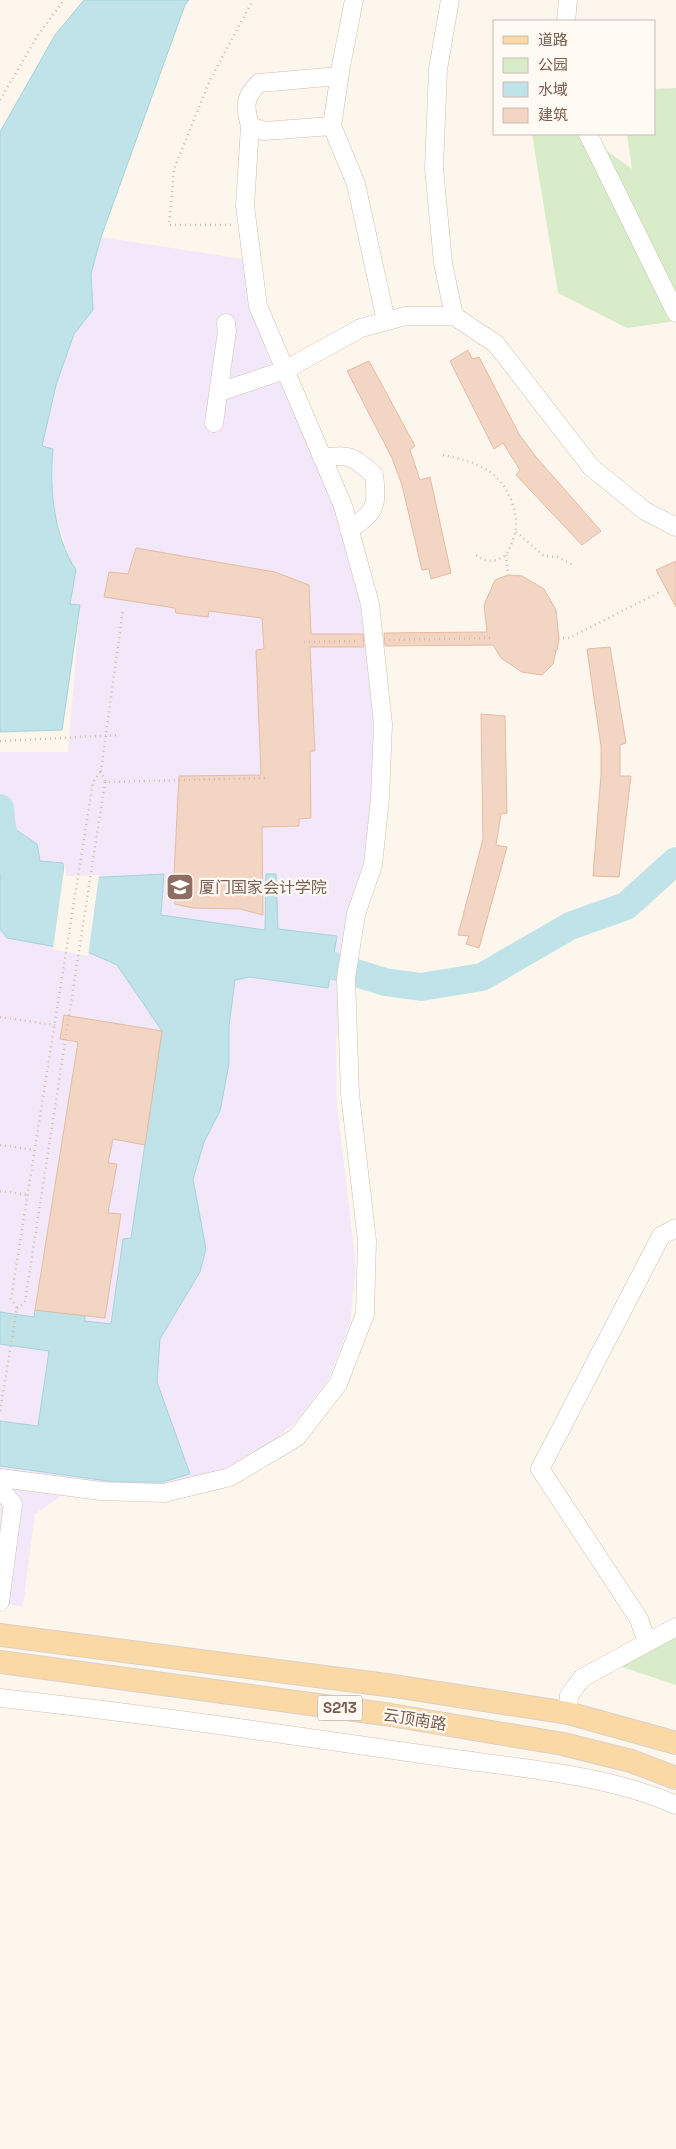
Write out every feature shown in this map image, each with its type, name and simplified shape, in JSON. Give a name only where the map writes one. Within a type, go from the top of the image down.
[{"type":"main road","name":"云顶南路","points":[[0,1635],[394,1686],[568,1713],[676,1743]]},
{"type":"main road","name":"云顶南路","points":[[0,1662],[391,1715],[563,1744],[631,1761],[676,1778]]},
{"type":"main road","points":[[391,1715],[394,1686]]},
{"type":"street","points":[[354,0],[339,76],[332,126],[356,184],[386,321]]},
{"type":"street","points":[[450,0],[438,69],[434,168],[443,263],[454,316]]},
{"type":"street","points":[[566,20],[568,0]]},
{"type":"street","points":[[0,1478],[101,1491],[164,1493],[230,1477],[297,1437],[338,1384],[365,1314],[366,1250],[350,1094],[346,978],[356,914],[373,865],[380,798],[383,724],[370,604],[343,506],[258,306],[244,206],[250,126],[245,110],[249,92],[259,83],[339,76]]},
{"type":"street","points":[[250,126],[264,131],[332,126]]},
{"type":"street","points":[[588,135],[676,313]]},
{"type":"street","points":[[218,392],[284,370],[361,328],[406,316],[454,316],[496,344],[592,467],[645,512],[676,527]]},
{"type":"street","points":[[214,423],[227,331],[226,323]]},
{"type":"street","points":[[322,458],[338,455],[354,457],[374,476],[377,496],[370,516],[350,530]]},
{"type":"street","points":[[647,1643],[639,1619],[540,1469],[661,1236],[676,1228]]},
{"type":"street","points":[[0,1489],[13,1504],[0,1602]]},
{"type":"street","points":[[568,1713],[569,1695],[582,1678],[676,1627]]},
{"type":"street","points":[[0,1698],[369,1746],[593,1780],[676,1805]]},
{"type":"path","points":[[0,100],[38,35],[64,0]]},
{"type":"path","points":[[247,225],[169,226],[174,169],[210,80],[253,0]]},
{"type":"path","points":[[443,455],[465,460],[488,470],[504,486],[515,512],[516,531],[506,555],[508,575]]},
{"type":"path","points":[[516,531],[544,556],[558,557],[573,565]]},
{"type":"path","points":[[473,553],[482,560],[491,562],[506,555]]},
{"type":"path","points":[[558,638],[569,638],[662,591]]},
{"type":"path","points":[[0,1411],[17,1308],[11,1299],[82,862],[93,782],[101,771],[123,610]]},
{"type":"path","points":[[382,640],[490,638]]},
{"type":"path","points":[[304,642],[361,641]]},
{"type":"path","points":[[0,741],[120,735]]},
{"type":"path","points":[[17,1308],[25,1302],[105,782],[101,771]]},
{"type":"path","points":[[105,782],[267,778]]},
{"type":"path","points":[[0,1017],[56,1025]]},
{"type":"path","points":[[0,1145],[36,1150]]},
{"type":"path","points":[[0,1191],[28,1195]]},
{"type":"shaded area","name":"厦门国家会计学院","points":[[101,237],[243,259],[251,306],[268,356],[338,507],[369,622],[375,710],[376,772],[369,841],[350,933],[336,1042],[337,1105],[356,1266],[350,1324],[328,1380],[296,1422],[257,1454],[203,1478],[156,1489],[78,1484],[35,1514],[23,1606],[0,1604],[0,752],[68,752],[80,606],[70,605],[76,570],[69,558],[55,512],[50,473],[53,449],[42,446],[56,385],[74,334],[93,310],[91,274]]},
{"type":"green space","points":[[676,88],[676,321],[627,328],[558,293],[532,135],[585,135],[632,169],[627,135],[656,135],[656,89]]},
{"type":"green space","points":[[676,1634],[676,1685],[622,1667]]},
{"type":"water","points":[[84,0],[189,0],[185,5],[101,237],[91,274],[93,310],[74,334],[56,385],[42,446],[53,449],[52,480],[55,512],[63,542],[76,570],[70,604],[80,605],[62,730],[0,732],[0,132],[55,35]]},
{"type":"water","points":[[12,827],[37,844],[40,861],[63,863],[64,879],[164,874],[161,915],[265,930],[266,874],[276,874],[278,929],[337,936],[328,988],[250,977],[235,980],[229,1026],[229,1064],[220,1111],[204,1142],[193,1179],[206,1249],[200,1272],[160,1339],[157,1382],[190,1474],[163,1482],[115,1482],[0,1466],[0,1421],[38,1426],[49,1351],[0,1344],[0,1312],[34,1317],[35,1310],[85,1316],[85,1321],[111,1324],[123,1239],[131,1238],[162,1031],[117,965],[90,953],[7,938],[0,929],[0,833]]},
{"type":"pier","points":[[65,862],[66,876],[99,875],[88,956],[53,949]]},
{"type":"building","points":[[468,350],[472,359],[479,357],[519,434],[536,457],[601,531],[582,545],[516,475],[520,470],[503,443],[494,449],[450,361]]},
{"type":"building","points":[[369,361],[415,446],[410,450],[420,480],[430,477],[451,573],[431,579],[429,569],[422,570],[402,485],[392,458],[347,371]]},
{"type":"building","points":[[136,548],[275,572],[309,585],[311,634],[363,634],[364,647],[310,647],[315,751],[310,751],[311,818],[299,819],[299,826],[262,827],[263,915],[240,909],[193,908],[175,904],[174,875],[179,776],[261,775],[256,650],[264,649],[262,618],[209,611],[208,617],[176,613],[175,608],[104,597],[109,572],[128,574]]},
{"type":"building","points":[[676,561],[676,607],[656,570]]},
{"type":"building","points":[[508,575],[522,576],[544,589],[556,610],[559,639],[557,650],[554,651],[556,651],[553,664],[542,675],[522,672],[501,658],[493,645],[385,646],[384,633],[487,632],[484,605],[495,580]]},
{"type":"building","points":[[610,647],[626,743],[620,745],[620,776],[631,776],[619,877],[593,876],[601,775],[601,746],[587,649]]},
{"type":"building","points":[[481,714],[505,716],[507,813],[501,814],[496,845],[507,847],[479,948],[466,944],[469,936],[458,935],[483,839]]},
{"type":"building","points":[[64,1015],[162,1031],[145,1145],[113,1139],[108,1163],[117,1164],[108,1213],[121,1214],[105,1318],[35,1310],[78,1042],[60,1039]]},
{"type":"waterway","points":[[0,808],[2,828],[13,868]]},
{"type":"waterway","points":[[294,956],[331,965],[385,982],[421,987],[482,977],[570,926],[626,906],[676,861]]},
{"type":"place","name":"厦门国家会计学院","points":[[180,887]]}]
